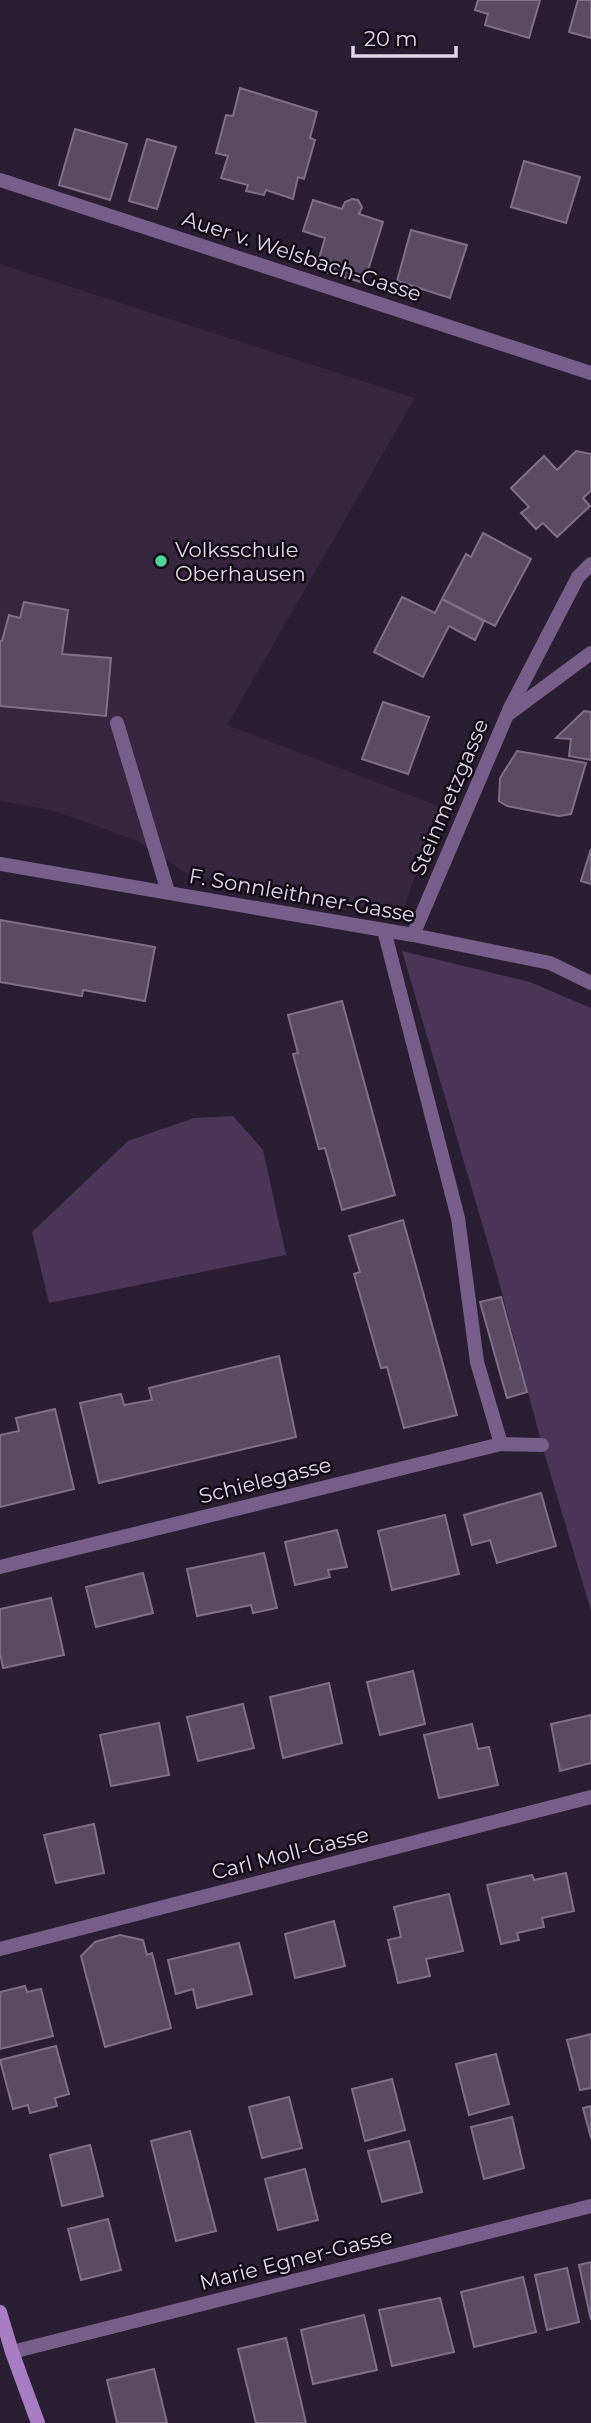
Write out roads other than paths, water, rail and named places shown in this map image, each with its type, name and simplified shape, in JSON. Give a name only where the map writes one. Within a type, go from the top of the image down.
[{"type":"street","name":"Auer v. Welsbach-Gasse","points":[[0,180],[591,373]]},
{"type":"street","name":"Steinmetzgasse","points":[[413,935],[507,715],[578,577],[591,564]]},
{"type":"street","name":"Steinmetzgasse","points":[[507,715],[591,653]]},
{"type":"street","points":[[117,723],[168,892]]},
{"type":"street","name":"F. Sonnleithner-Gasse","points":[[0,864],[413,935],[550,963],[591,983]]},
{"type":"street","points":[[384,930],[458,1218],[477,1362],[501,1444]]},
{"type":"street","name":"Schielegasse","points":[[0,1567],[501,1444],[542,1445]]},
{"type":"street","name":"Carl Moll-Gasse","points":[[0,1949],[591,1797]]},
{"type":"street","name":"Marie Egner-Gasse","points":[[12,2352],[591,2206]]},
{"type":"street","points":[[0,2312],[38,2423]]},
{"type":"place","name":"Volksschule Oberhausen","points":[[161,561]]}]
